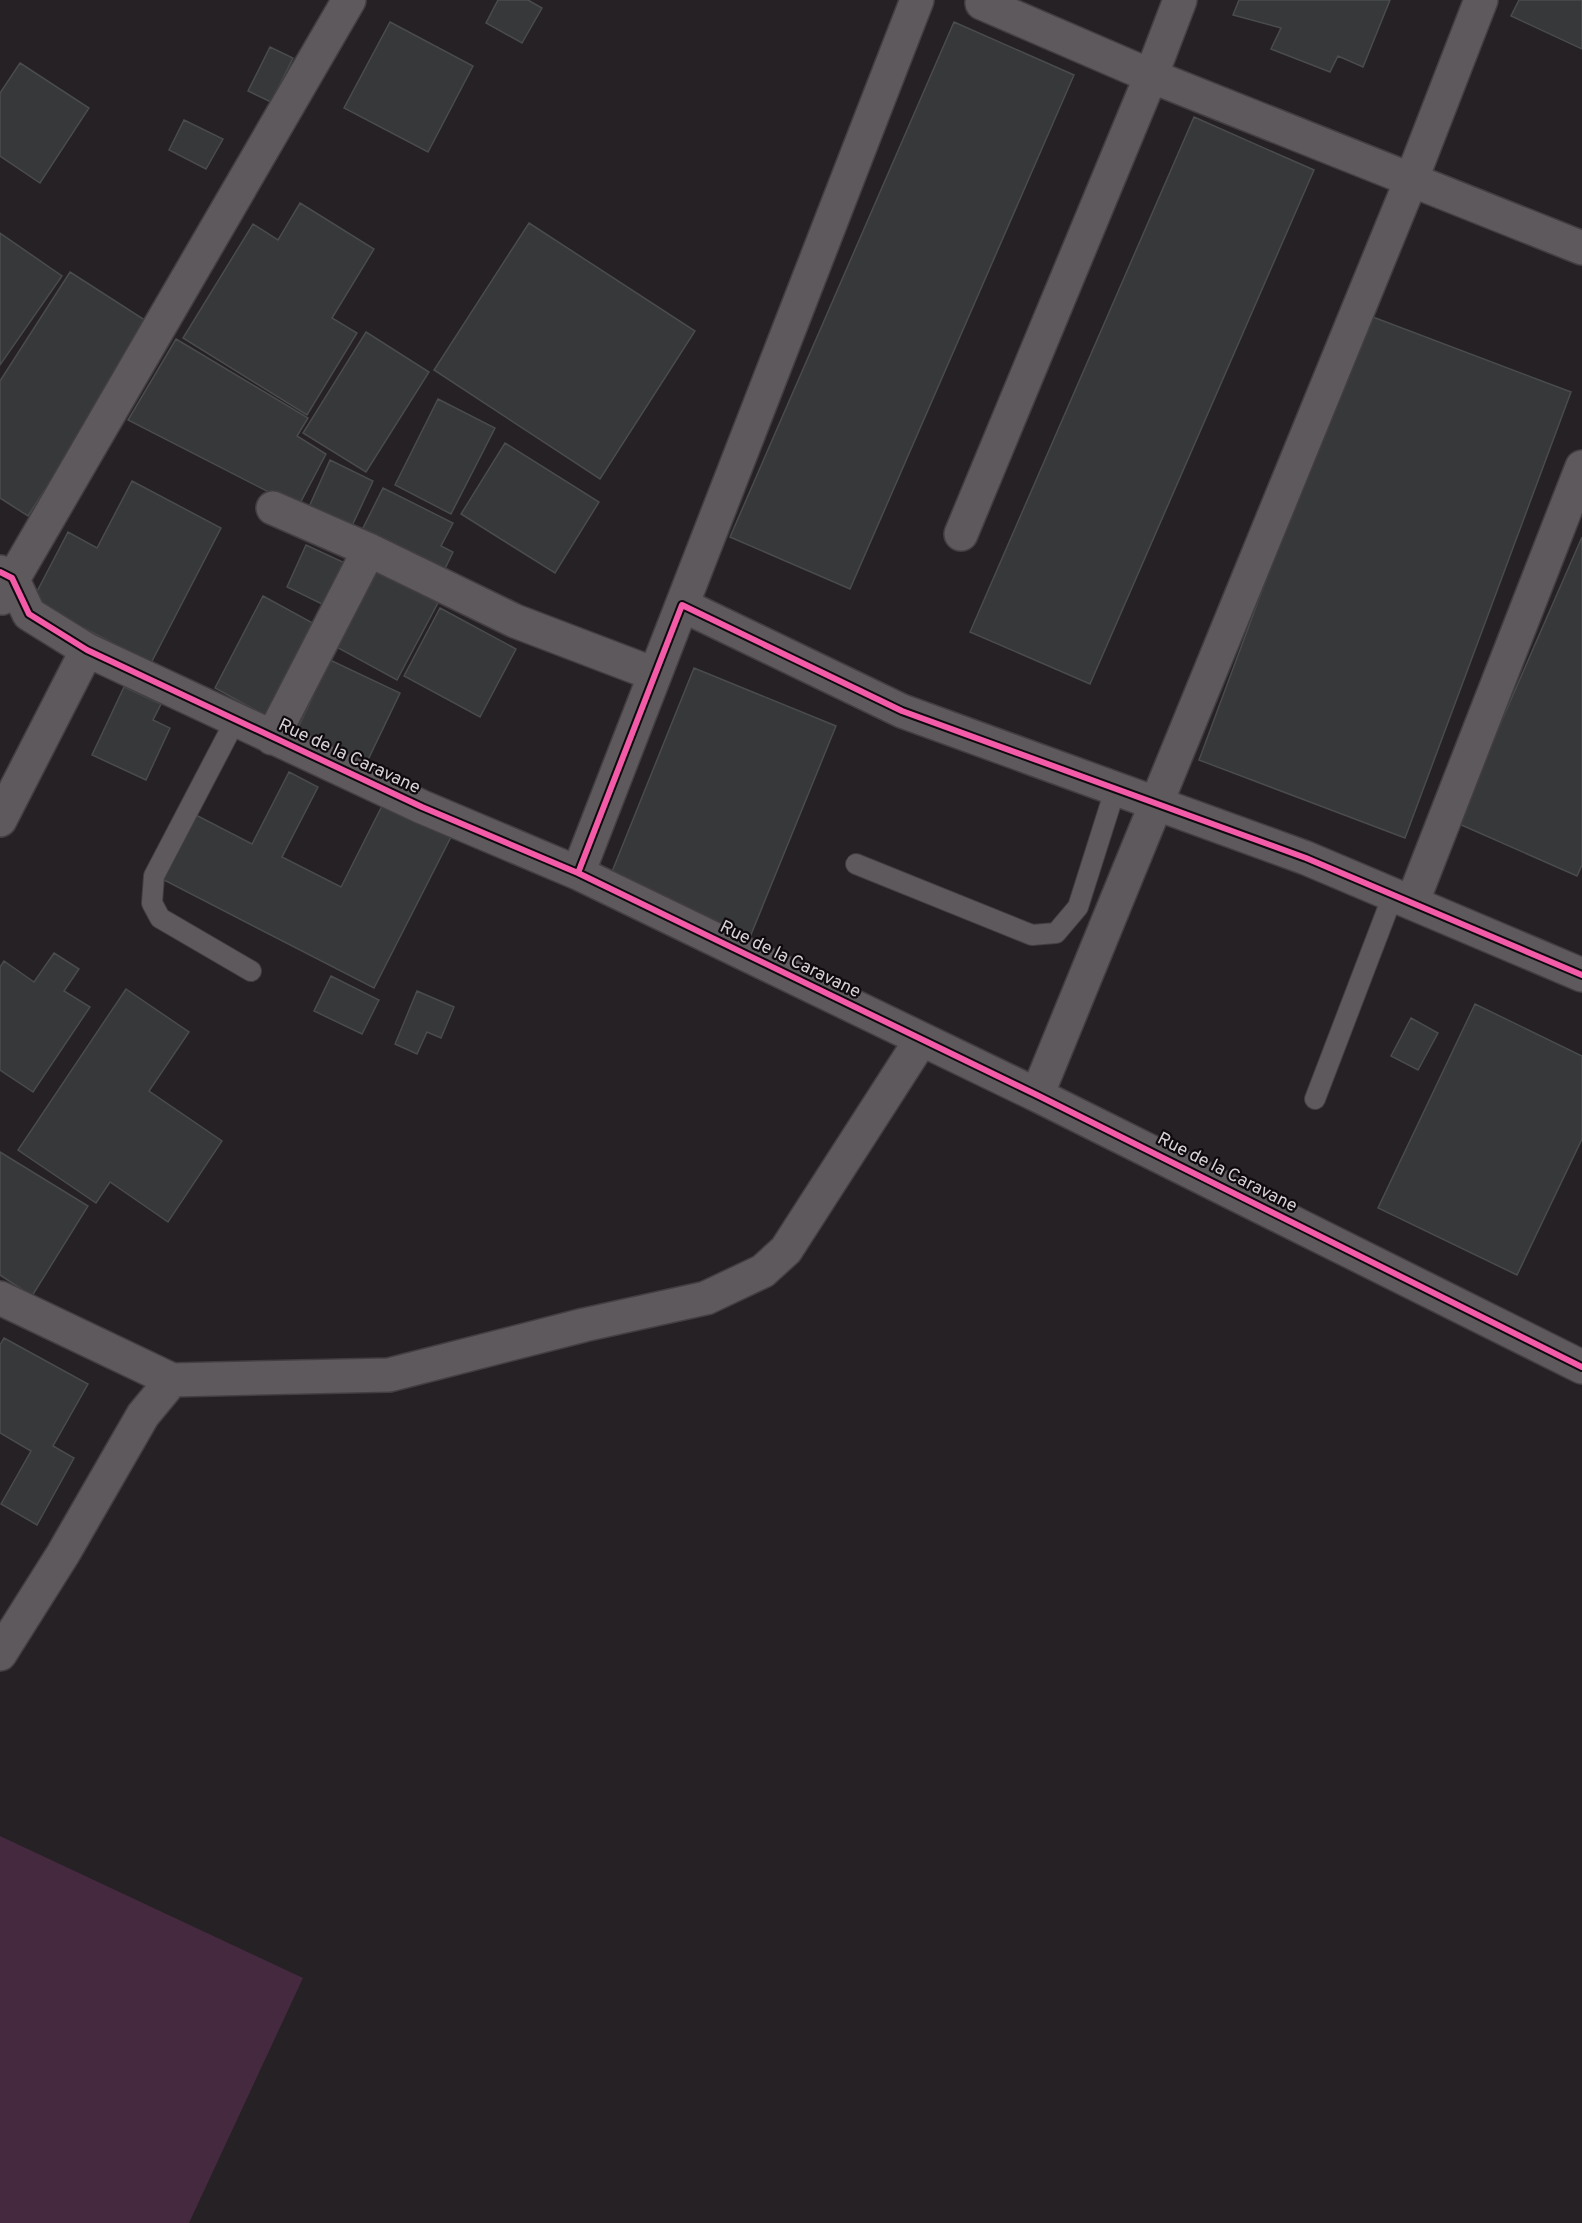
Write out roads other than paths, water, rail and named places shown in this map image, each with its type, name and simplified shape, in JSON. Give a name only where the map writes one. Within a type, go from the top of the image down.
[{"type":"street","points":[[4,584],[349,0]]},
{"type":"street","points":[[578,873],[917,0]]},
{"type":"street","points":[[960,534],[1151,76],[1180,0]]},
{"type":"street","points":[[1037,1095],[1412,178],[1481,0]]},
{"type":"street","points":[[982,3],[1151,76],[1412,178],[1582,248]]},
{"type":"street","points":[[1403,899],[1582,467]]},
{"type":"street","points":[[273,508],[369,550],[515,621],[654,674]]},
{"type":"street","points":[[272,738],[369,550]]},
{"type":"street","name":"Rue de la Caravane","points":[[4,584],[29,614],[87,650],[422,807],[578,873],[1037,1095],[1582,1367]]},
{"type":"street","points":[[682,605],[902,711],[1306,858],[1582,975]]},
{"type":"street","points":[[0,820],[87,650]]},
{"type":"street","points":[[0,1298],[172,1380],[389,1375],[584,1325],[706,1298],[763,1271],[786,1250],[921,1040]]},
{"type":"street","points":[[0,1654],[63,1554],[143,1415],[172,1380]]},
{"type":"lane","points":[[235,721],[154,876],[152,903],[160,918],[251,971]]},
{"type":"lane","points":[[856,864],[1032,935],[1056,933],[1078,907],[1115,790]]},
{"type":"lane","points":[[1315,1099],[1403,899]]}]
